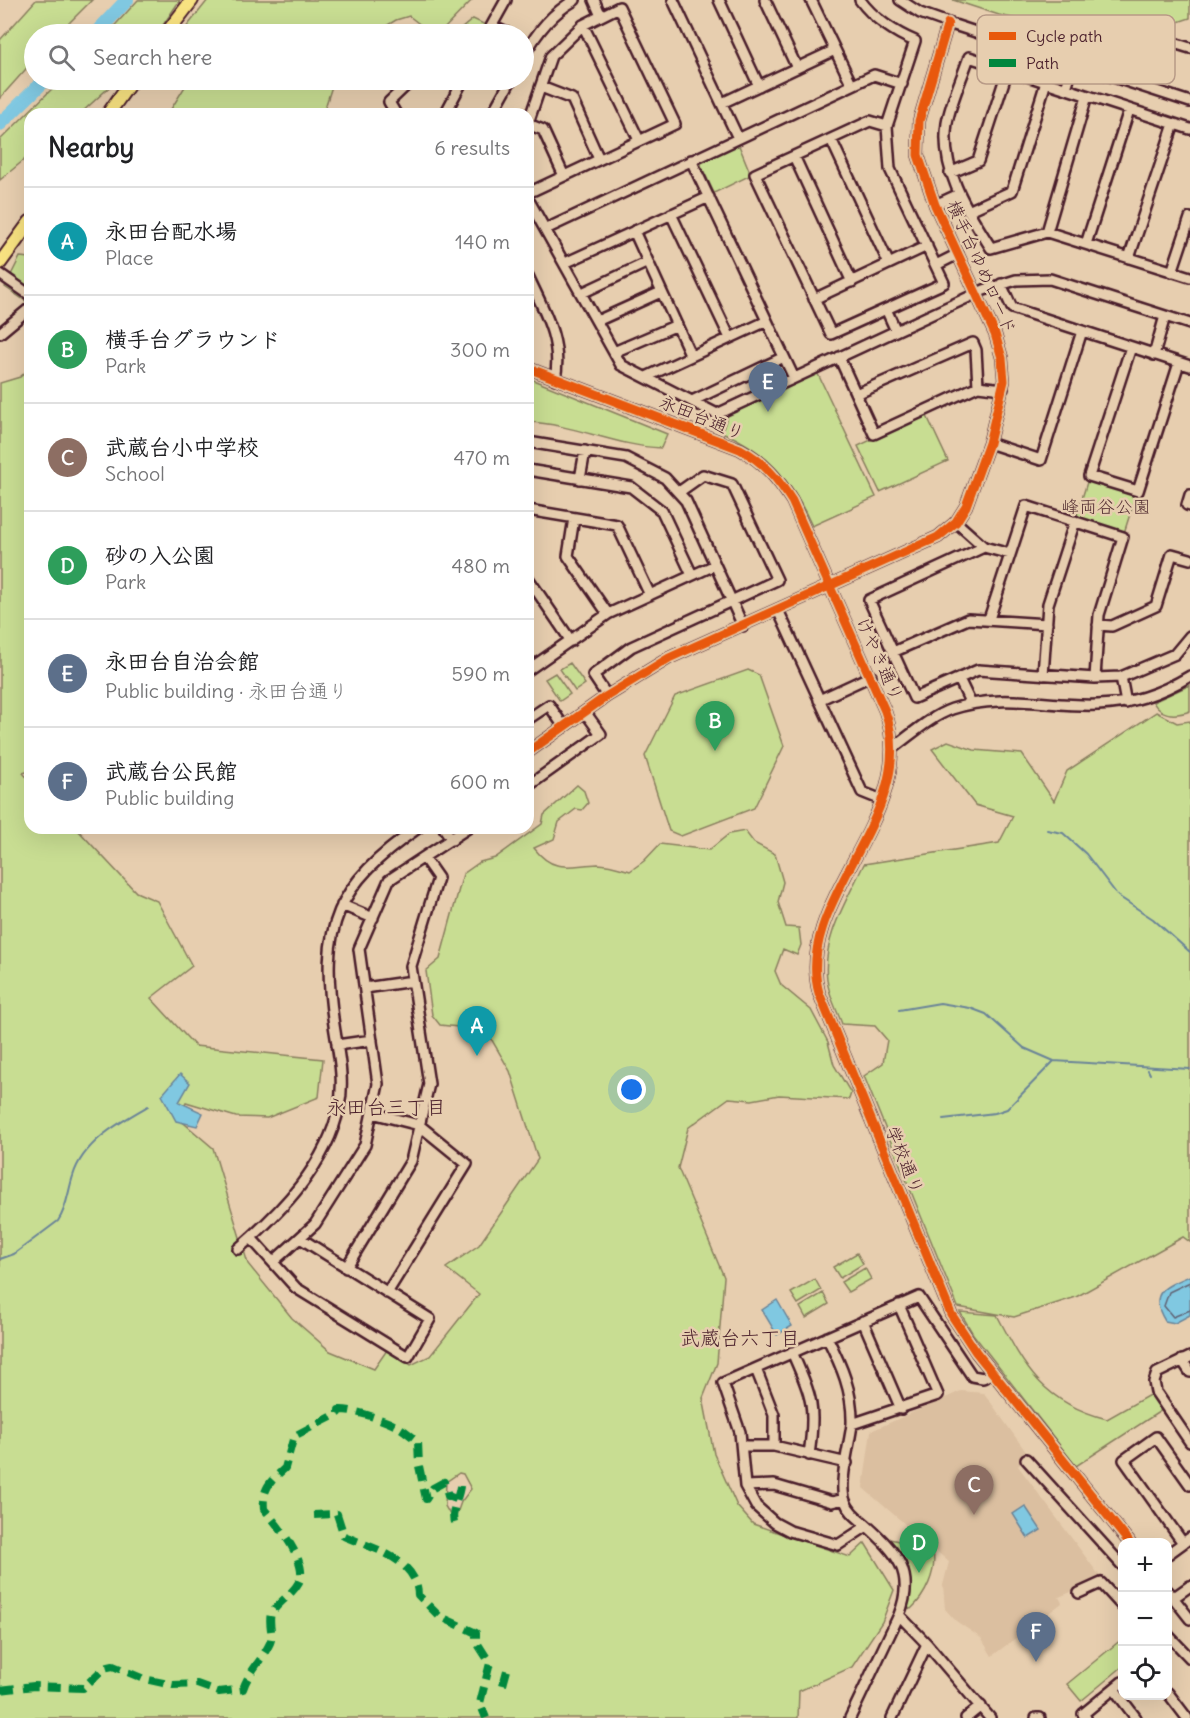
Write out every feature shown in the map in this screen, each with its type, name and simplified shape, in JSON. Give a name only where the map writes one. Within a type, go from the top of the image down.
[{"type":"main road","points":[[174,24],[192,0]]},
{"type":"main road","points":[[112,108],[125,90]]},
{"type":"main road","points":[[0,263],[24,230]]},
{"type":"street","points":[[493,24],[506,0]]},
{"type":"street","points":[[534,35],[557,11],[575,0]]},
{"type":"street","points":[[594,0],[601,16]]},
{"type":"street","points":[[673,0],[738,138]]},
{"type":"street","points":[[719,0],[759,86]]},
{"type":"street","points":[[765,0],[797,68]]},
{"type":"street","points":[[811,0],[852,85]]},
{"type":"street","points":[[861,0],[867,9],[900,35],[915,41],[887,126],[890,169],[944,283],[831,334],[755,174],[870,121],[887,126]]},
{"type":"street","points":[[900,0],[920,13],[977,33]]},
{"type":"street","points":[[533,108],[551,56],[583,25],[620,7],[675,124],[534,190]]},
{"type":"street","name":"横手台ゆめロード","points":[[534,748],[607,696],[669,658],[938,537],[956,522],[966,506],[989,444],[1003,389],[1004,370],[999,346],[935,205],[923,173],[917,134],[948,24]]},
{"type":"street","points":[[583,25],[639,140]]},
{"type":"street","points":[[1175,43],[1190,48]]},
{"type":"street","points":[[722,103],[835,50]]},
{"type":"street","points":[[977,59],[969,57],[947,124],[950,173],[968,211],[991,248],[1047,232],[1190,277]]},
{"type":"street","points":[[546,229],[874,75],[902,84]]},
{"type":"street","points":[[950,173],[978,161],[1003,84]]},
{"type":"street","points":[[968,211],[1012,191],[1045,84]]},
{"type":"street","points":[[1053,84],[1190,129]]},
{"type":"street","points":[[1066,88],[1067,84]]},
{"type":"street","points":[[1136,84],[1190,102]]},
{"type":"street","points":[[1148,88],[1149,84]]},
{"type":"street","points":[[541,87],[572,99],[598,159]]},
{"type":"street","points":[[392,108],[389,102],[402,90]]},
{"type":"street","points":[[448,108],[458,90]]},
{"type":"street","points":[[495,108],[505,90]]},
{"type":"street","points":[[1047,232],[1087,96]]},
{"type":"street","points":[[1086,244],[1129,110]]},
{"type":"street","points":[[1129,258],[1174,124]]},
{"type":"street","points":[[534,126],[543,130],[564,177]]},
{"type":"street","points":[[831,139],[889,264]]},
{"type":"street","points":[[794,156],[852,282]]},
{"type":"street","points":[[692,160],[794,378]]},
{"type":"street","points":[[935,205],[959,194]]},
{"type":"street","points":[[565,263],[709,197]]},
{"type":"street","points":[[534,209],[621,365],[717,414],[977,294],[1016,280],[1050,279],[1190,324]]},
{"type":"street","points":[[671,214],[730,338]]},
{"type":"street","points":[[1172,272],[1190,218]]},
{"type":"street","points":[[634,231],[691,356]]},
{"type":"street","points":[[814,299],[927,246]]},
{"type":"street","points":[[936,265],[958,254]]},
{"type":"street","points":[[582,293],[648,262]]},
{"type":"street","points":[[0,274],[24,291]]},
{"type":"street","points":[[1001,284],[1012,308],[1190,366]]},
{"type":"street","points":[[534,289],[555,339],[558,363],[555,379]]},
{"type":"street","points":[[597,321],[662,292]]},
{"type":"street","points":[[534,300],[538,298]]},
{"type":"street","points":[[886,309],[896,331]]},
{"type":"street","points":[[0,333],[24,313]]},
{"type":"street","points":[[1154,355],[1166,316]]},
{"type":"street","points":[[646,377],[767,321]]},
{"type":"street","points":[[614,352],[677,325]]},
{"type":"street","points":[[989,444],[1041,460],[1082,331]]},
{"type":"street","points":[[856,394],[973,343],[976,351],[978,386]]},
{"type":"street","points":[[1131,347],[1089,476],[1138,491],[1179,363]]},
{"type":"street","points":[[692,401],[784,357]]},
{"type":"street","points":[[839,357],[874,434],[978,386],[1003,389]]},
{"type":"street","name":"永田台通り","points":[[534,370],[731,445],[752,456],[780,481],[792,501],[829,587]]},
{"type":"street","points":[[534,443],[640,463],[660,474],[679,492],[743,626]]},
{"type":"street","points":[[580,479],[585,451]]},
{"type":"street","points":[[534,471],[631,487],[663,511],[692,575]]},
{"type":"street","points":[[607,696],[593,675],[631,647],[777,580],[732,484],[703,475],[679,492]]},
{"type":"street","points":[[1190,495],[1187,505],[1190,506]]},
{"type":"street","points":[[989,619],[1026,506],[1123,537],[1099,615],[1095,678]]},
{"type":"street","points":[[534,511],[617,525],[650,595]]},
{"type":"street","points":[[574,518],[568,556],[608,614]]},
{"type":"street","points":[[1043,675],[1048,604],[1075,521]]},
{"type":"street","points":[[956,522],[984,547],[1010,554]]},
{"type":"street","points":[[984,547],[869,600],[914,698],[978,670],[1095,678],[1121,677],[1175,654],[1190,636]]},
{"type":"street","points":[[1098,625],[1112,626],[1156,606],[1172,554],[1190,559]]},
{"type":"street","points":[[534,666],[608,614],[715,565]]},
{"type":"street","points":[[534,587],[571,640]]},
{"type":"street","name":"けやき通り","points":[[829,587],[871,676],[890,724],[894,747]]},
{"type":"street","points":[[778,610],[862,792],[882,800]]},
{"type":"street","points":[[893,652],[968,619],[1047,624]]},
{"type":"street","points":[[819,700],[871,676]]},
{"type":"street","points":[[894,747],[933,718],[970,704],[1007,699],[1097,705],[1126,703],[1148,696],[1190,676]]},
{"type":"street","points":[[1121,677],[1126,703]]},
{"type":"street","points":[[958,679],[970,704]]},
{"type":"street","points":[[534,715],[549,705],[564,727]]},
{"type":"street","points":[[534,782],[601,734],[585,712]]},
{"type":"street","name":"学校通り","points":[[894,747],[891,774],[882,800],[825,922],[815,953],[816,982],[942,1296],[962,1332],[1126,1538]]},
{"type":"street","points":[[238,1249],[281,1210],[300,1186],[332,1129],[341,1087],[328,971],[330,940],[342,905],[362,874],[375,859],[410,834]]},
{"type":"street","points":[[448,834],[452,840]]},
{"type":"street","points":[[273,1262],[315,1224],[364,1145],[378,1084],[359,949],[389,880],[460,834]]},
{"type":"street","points":[[346,1268],[411,1161],[429,1084],[411,966],[416,943],[438,878],[424,858]]},
{"type":"street","points":[[342,905],[373,918]]},
{"type":"street","points":[[365,988],[413,981]]},
{"type":"street","points":[[337,1045],[372,1040]]},
{"type":"street","points":[[372,1113],[419,1125],[468,1164],[387,1293]]},
{"type":"street","points":[[251,1238],[297,1288],[408,1357],[430,1319],[300,1238]]},
{"type":"street","points":[[867,1526],[841,1545],[790,1531],[761,1512],[745,1486],[742,1446],[736,1416],[723,1383],[919,1297],[972,1376],[983,1378],[993,1373]]},
{"type":"street","points":[[852,1424],[938,1395],[899,1305]]},
{"type":"street","points":[[863,1321],[901,1409]]},
{"type":"street","points":[[827,1337],[847,1381],[851,1400],[852,1424],[844,1499],[853,1514],[891,1549],[904,1574],[905,1599],[899,1616],[850,1718]]},
{"type":"street","points":[[792,1352],[812,1401],[814,1418],[809,1455]]},
{"type":"street","points":[[1190,1372],[1186,1358],[1157,1372],[1154,1382],[1156,1392],[1190,1442]]},
{"type":"street","points":[[756,1369],[774,1415],[774,1446]]},
{"type":"street","points":[[1172,1551],[1187,1541],[1124,1460],[1156,1437],[1190,1485]]},
{"type":"street","points":[[742,1446],[774,1446],[847,1463]]},
{"type":"street","points":[[1026,1459],[1118,1561]]},
{"type":"street","points":[[745,1486],[774,1485],[832,1502],[844,1499]]},
{"type":"street","points":[[1079,1593],[1101,1583],[1118,1602]]},
{"type":"street","points":[[1172,1593],[1190,1586]]},
{"type":"street","points":[[1172,1596],[1190,1618]]},
{"type":"street","points":[[899,1616],[927,1644],[990,1718]]},
{"type":"street","points":[[1172,1643],[1190,1658]]},
{"type":"street","points":[[892,1718],[927,1644]]},
{"type":"street","points":[[1086,1718],[1083,1714],[1118,1686]]},
{"type":"street","points":[[1114,1689],[1136,1718]]},
{"type":"street","points":[[1172,1700],[1187,1718]]},
{"type":"street","points":[[966,1718],[981,1706]]},
{"type":"shaded area","points":[[961,1391],[984,1393],[1029,1456],[1018,1466],[1102,1579],[1059,1597],[1062,1603],[992,1656],[981,1638],[956,1621],[945,1609],[943,1585],[949,1562],[863,1488],[871,1431]]},
{"type":"green space","points":[[36,0],[92,0],[68,24],[24,24],[24,71],[0,98],[0,40]]},
{"type":"green space","points":[[138,0],[180,0],[164,24],[116,24]]},
{"type":"green space","points":[[208,0],[472,0],[449,24],[419,24],[409,16],[389,24],[189,24]]},
{"type":"green space","points":[[953,0],[1190,0],[1190,18],[1175,23],[1175,15],[999,15]]},
{"type":"green space","points":[[473,19],[484,24],[467,24]]},
{"type":"green space","points":[[51,90],[106,90],[87,108],[33,108]]},
{"type":"green space","points":[[183,90],[331,90],[325,108],[172,108]]},
{"type":"green space","points":[[24,116],[24,160],[0,180],[0,140]]},
{"type":"green space","points":[[738,143],[751,175],[714,193],[699,161]]},
{"type":"green space","points":[[20,257],[24,257],[24,300],[5,287]]},
{"type":"green space","points":[[817,372],[876,497],[812,526],[796,495],[777,470],[753,449],[722,432],[728,414]]},
{"type":"green space","points":[[24,373],[24,834],[82,834],[136,892],[157,901],[192,966],[151,998],[195,1046],[323,1059],[319,1097],[267,1118],[236,1117],[186,1102],[178,1118],[213,1148],[248,1264],[292,1318],[330,1351],[374,1369],[387,1350],[411,1365],[430,1356],[479,1294],[446,1268],[479,1245],[538,1159],[510,1071],[486,1030],[440,1025],[432,1015],[426,971],[440,959],[463,874],[480,862],[495,858],[528,834],[534,834],[534,830],[542,824],[544,815],[577,785],[584,791],[588,803],[582,810],[576,809],[559,822],[554,839],[534,848],[548,862],[556,865],[602,864],[630,871],[644,861],[660,844],[709,850],[729,834],[745,831],[754,843],[775,854],[783,882],[778,902],[786,927],[799,928],[801,945],[797,955],[783,949],[775,971],[781,985],[811,1010],[828,1042],[834,1065],[851,1093],[849,1099],[779,1095],[752,1100],[729,1098],[688,1128],[678,1168],[724,1277],[717,1363],[703,1398],[714,1454],[737,1506],[753,1524],[850,1557],[865,1543],[894,1590],[882,1622],[852,1667],[799,1691],[798,1718],[0,1718],[0,383],[20,377]],"holes":[[[459,1473],[463,1474],[471,1489],[461,1502],[454,1522],[445,1506],[446,1482]]]},
{"type":"green space","points":[[534,380],[667,434],[661,448],[627,443],[534,423]]},
{"type":"green space","points":[[926,414],[948,461],[880,492],[858,446]]},
{"type":"green space","name":"峰両谷公園","points":[[1088,479],[1136,495],[1124,533],[1076,518]]},
{"type":"green space","points":[[570,663],[585,684],[575,691],[560,669]]},
{"type":"green space","points":[[748,670],[759,675],[784,746],[754,808],[681,836],[669,831],[645,756],[675,696]]},
{"type":"green space","points":[[555,673],[570,694],[560,701],[545,679]]},
{"type":"green space","points":[[1190,685],[1190,711],[1169,714],[1156,707],[1153,702]]},
{"type":"green space","points":[[1156,712],[1177,723],[1190,721],[1190,1242],[1183,1237],[1076,1297],[1014,1317],[958,1307],[864,1076],[883,1063],[887,1040],[875,1026],[842,1024],[831,996],[826,964],[832,934],[864,864],[999,843],[1013,816],[975,805],[932,749],[948,741],[974,750],[1022,754],[1054,801],[1067,771]]},
{"type":"green space","points":[[857,1253],[863,1264],[840,1278],[833,1267]]},
{"type":"green space","points":[[865,1268],[871,1279],[848,1292],[841,1282]]},
{"type":"green space","points":[[815,1279],[821,1290],[798,1304],[791,1293]]},
{"type":"green space","points":[[823,1293],[829,1304],[806,1318],[800,1307]]},
{"type":"green space","points":[[960,1312],[997,1315],[1027,1367],[1039,1381],[1067,1404],[1107,1419],[1151,1394],[1162,1410],[1076,1466],[973,1334]]},
{"type":"green space","points":[[888,1539],[933,1552],[933,1568],[929,1583],[911,1609],[905,1607],[909,1588],[906,1571],[899,1554]]},
{"type":"green space","points":[[1118,1642],[1118,1670],[1081,1701],[1067,1684]]},
{"type":"water","points":[[180,1074],[190,1083],[179,1102],[203,1113],[197,1126],[176,1121],[162,1095]]},
{"type":"water","points":[[1190,1276],[1190,1315],[1175,1323],[1165,1321],[1158,1303],[1162,1291],[1173,1283]]},
{"type":"water","points":[[777,1300],[792,1326],[777,1335],[762,1310]]},
{"type":"water","points":[[1025,1506],[1041,1530],[1028,1538],[1013,1514]]},
{"type":"waterway","points":[[104,24],[127,0]]},
{"type":"waterway","points":[[0,124],[35,90]]},
{"type":"waterway","points":[[1047,830],[1063,833],[1086,854],[1118,896],[1153,919],[1190,952]]},
{"type":"waterway","points":[[899,1010],[940,1003],[970,1008],[986,1014],[1024,1048],[1054,1061],[1190,1069]]},
{"type":"waterway","points":[[943,1119],[995,1113],[1007,1109],[1054,1061]]},
{"type":"waterway","points":[[1148,1070],[1150,1074]]},
{"type":"waterway","points":[[0,1259],[14,1254],[58,1221],[73,1176],[85,1153],[104,1134],[148,1106]]},
{"type":"marked path","points":[[0,1690],[34,1686],[83,1688],[104,1668],[113,1666],[144,1679],[173,1685],[197,1684],[219,1692],[243,1689],[270,1643],[271,1614],[296,1587],[301,1574],[296,1554],[264,1509],[264,1495],[272,1481],[285,1468],[294,1436],[339,1413],[339,1410],[382,1420],[400,1428],[418,1441],[419,1466],[426,1499],[433,1488],[444,1482],[448,1496],[456,1499]]},
{"type":"marked path","points":[[454,1523],[453,1517],[460,1479]]},
{"type":"marked path","points":[[314,1515],[337,1514],[344,1536],[379,1550],[401,1563],[416,1582],[418,1595],[439,1616],[476,1633],[476,1641],[490,1663],[480,1703],[486,1718]]},
{"type":"marked path","points":[[503,1685],[509,1663]]},
{"type":"cycle path","points":[[534,748],[607,696],[669,658],[938,537],[956,522],[966,506],[989,443],[1004,381],[1002,358],[995,334],[935,205],[918,155],[919,121],[948,23]]},
{"type":"cycle path","points":[[534,370],[740,449],[770,472],[792,501],[885,711],[892,749],[887,785],[874,821],[838,890],[824,924],[816,958],[819,993],[951,1314],[976,1352],[1126,1538]]},
{"type":"place","name":"永田台自治会館","points":[[768,412]]},
{"type":"place","name":"横手台グラウンド","points":[[715,751]]},
{"type":"place","name":"永田台配水場","points":[[477,1056]]},
{"type":"place","name":"武蔵台小中学校","points":[[974,1515]]},
{"type":"place","name":"砂の入公園","points":[[919,1573]]},
{"type":"place","name":"武蔵台公民館","points":[[1036,1662]]},
{"type":"district","name":"永田台三丁目","points":[[386,1106]]},
{"type":"district","name":"武蔵台六丁目","points":[[740,1337]]}]
